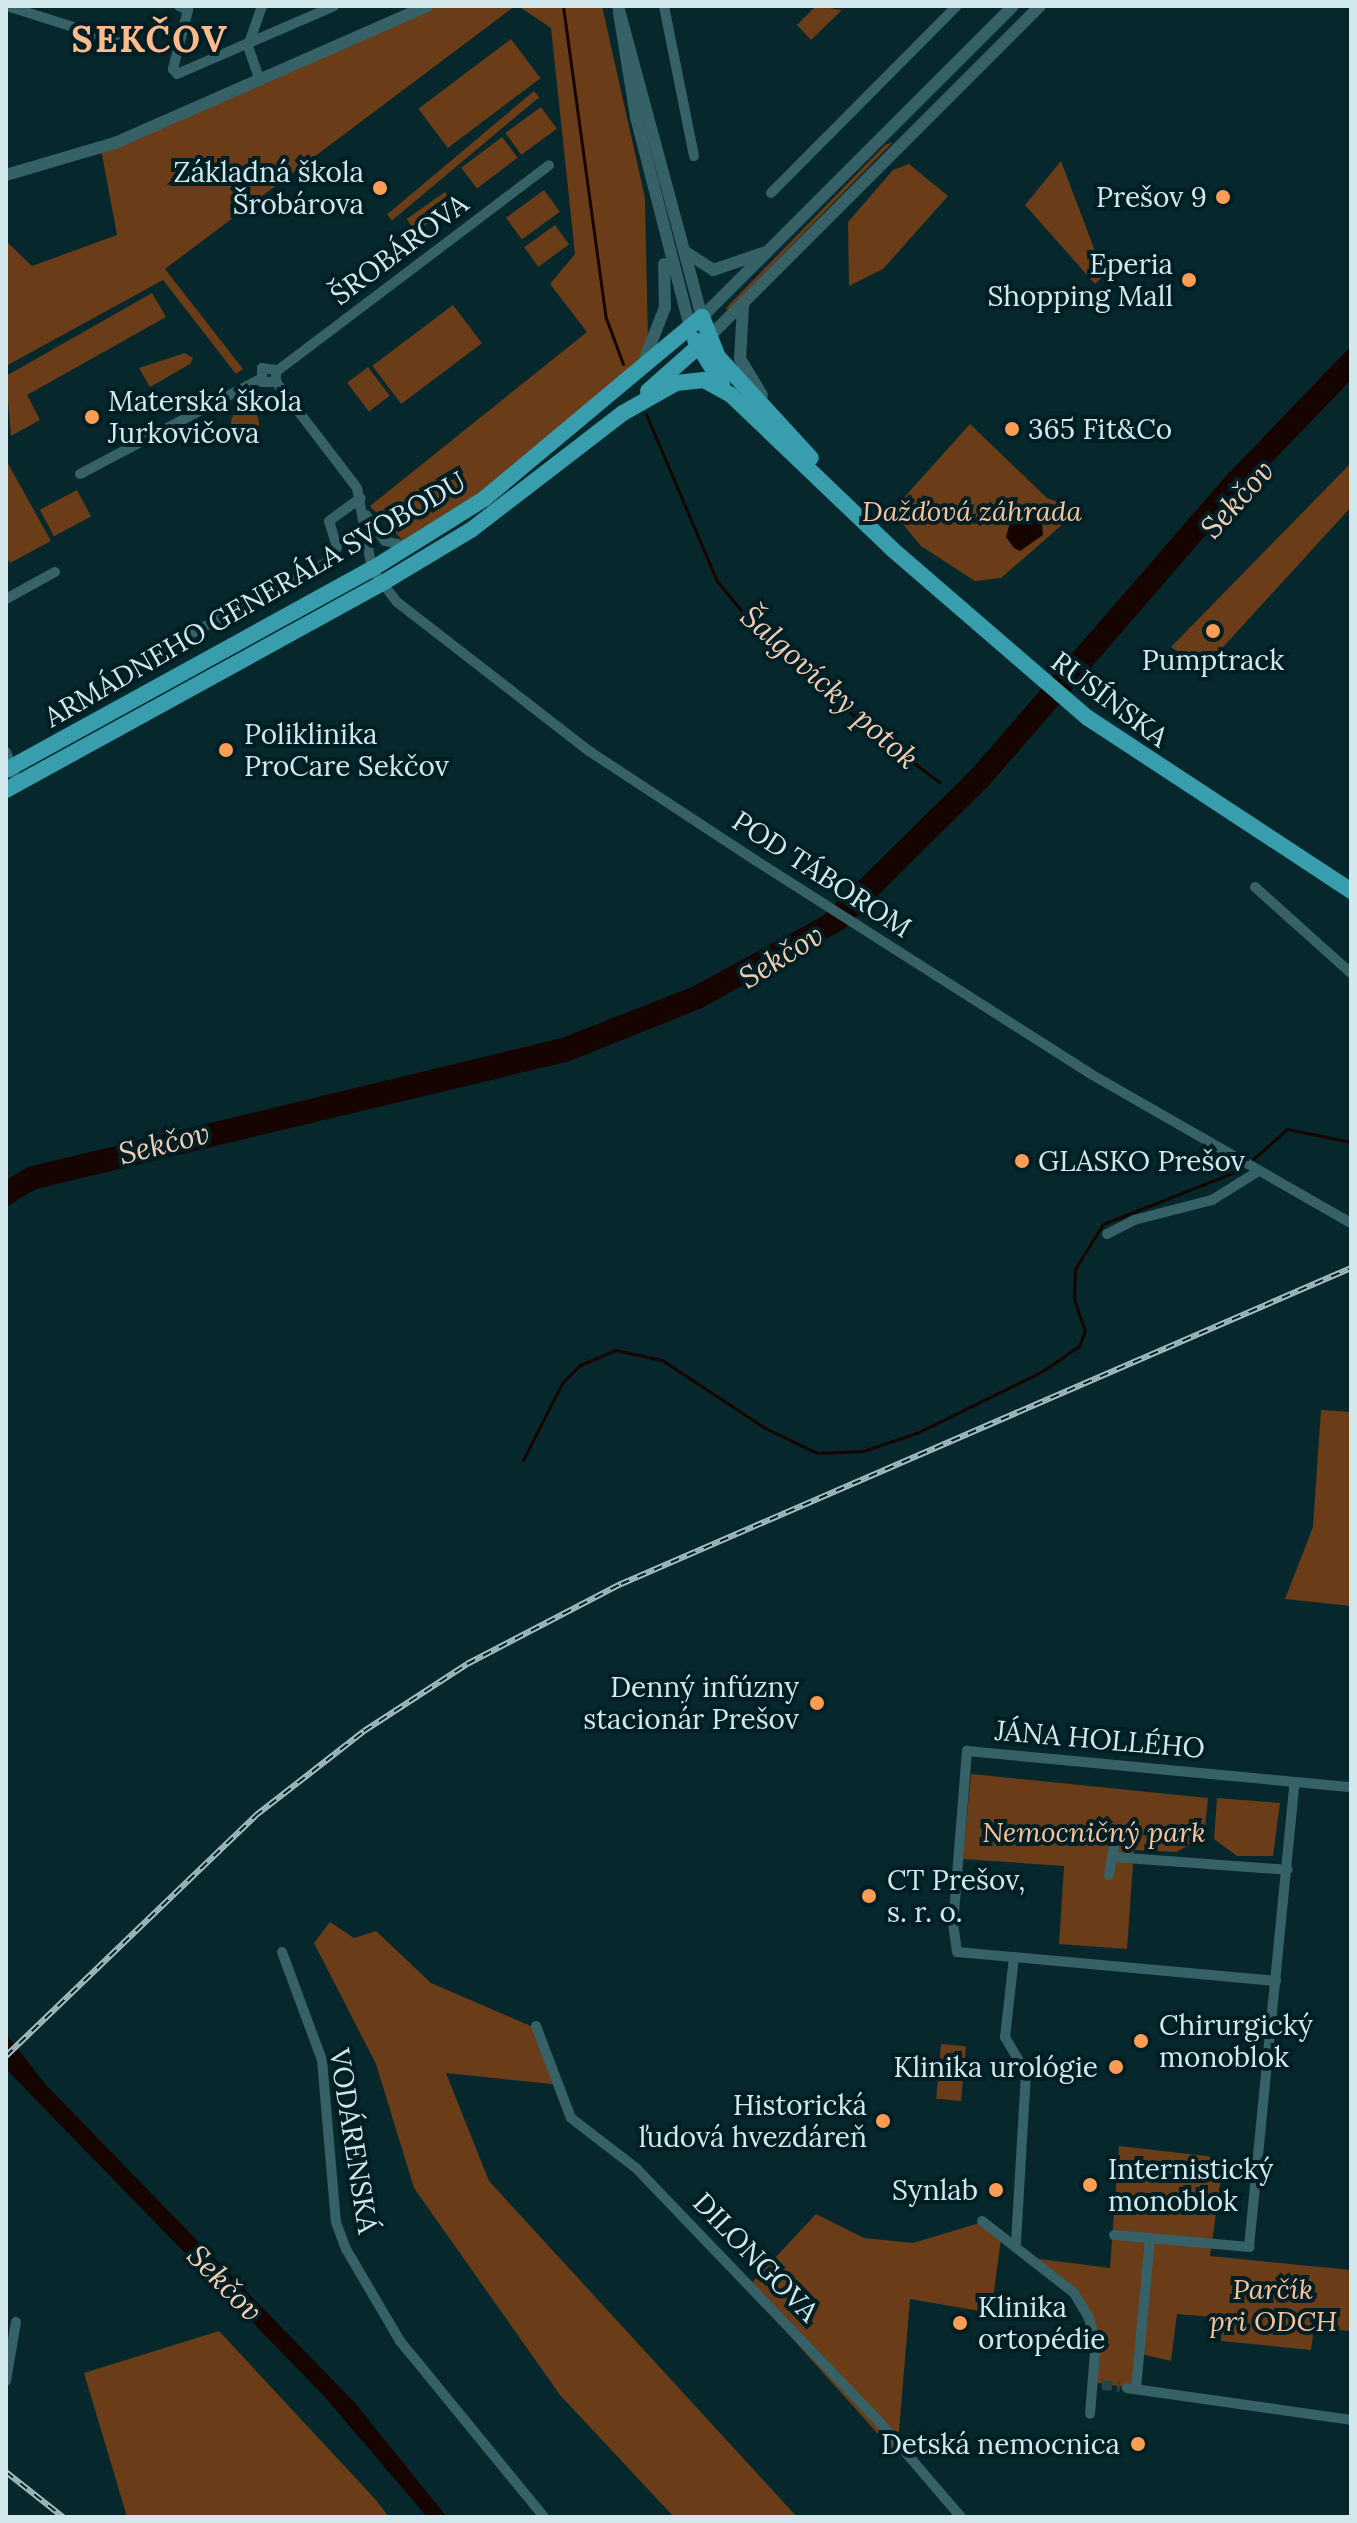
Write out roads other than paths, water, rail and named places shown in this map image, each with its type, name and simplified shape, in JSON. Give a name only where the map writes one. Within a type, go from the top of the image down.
[{"type":"main road","points":[[696,322],[731,395]]},
{"type":"main road","name":"ARMÁDNEHO GENERÁLA SVOBODU","points":[[8,763],[413,545],[484,499],[696,322]]},
{"type":"main road","points":[[623,413],[704,342]]},
{"type":"main road","name":"RUSÍNSKA","points":[[704,342],[816,463],[861,517]]},
{"type":"main road","name":"ARMÁDNEHO GENERÁLA SVOBODU","points":[[12,787],[381,584],[482,522],[623,413],[684,380],[716,384],[731,395]]},
{"type":"main road","name":"RUSÍNSKA","points":[[731,395],[1021,664],[1088,718],[1351,891]]},
{"type":"street","points":[[7,6],[136,47]]},
{"type":"street","points":[[179,6],[188,10],[186,28],[173,69],[177,74],[248,46],[334,6]]},
{"type":"street","points":[[260,81],[248,46],[262,6]]},
{"type":"street","points":[[6,175],[115,143],[427,6]]},
{"type":"street","points":[[619,6],[654,197],[665,307],[650,353],[633,377]]},
{"type":"street","points":[[619,6],[680,246],[696,322]]},
{"type":"street","points":[[664,6],[694,156]]},
{"type":"street","points":[[771,193],[957,6]]},
{"type":"street","name":"ARMÁDNEHO GENERÁLA SVOBODU","points":[[696,322],[1013,6]]},
{"type":"street","points":[[704,342],[1040,6]]},
{"type":"street","name":"ŠROBÁROVA","points":[[260,379],[267,366],[276,377],[549,165]]},
{"type":"street","points":[[654,197],[696,322]]},
{"type":"street","points":[[680,246],[699,266],[713,270],[738,266],[773,248]]},
{"type":"street","points":[[743,306],[740,359],[816,463]]},
{"type":"street","points":[[80,474],[260,379],[276,377],[385,541],[413,545]]},
{"type":"street","points":[[362,503],[372,569],[381,584]]},
{"type":"street","points":[[139,661],[333,559],[337,547],[329,521],[362,503]]},
{"type":"street","points":[[6,599],[55,572]]},
{"type":"street","name":"POD TÁBOROM","points":[[381,584],[589,751],[870,934],[1259,1171],[1351,1223]]},
{"type":"street","points":[[8,763],[12,787]]},
{"type":"street","points":[[1331,878],[1351,881]]},
{"type":"street","points":[[1255,887],[1351,973]]},
{"type":"street","points":[[1107,1234],[1134,1220],[1212,1200],[1259,1171]]},
{"type":"street","name":"JÁNA HOLLÉHO","points":[[1276,1981],[957,1952],[953,1925],[967,1751],[1351,1787]]},
{"type":"street","points":[[1114,2235],[1249,2247],[1295,1782]]},
{"type":"street","points":[[1109,1875],[1116,1834]]},
{"type":"street","points":[[1113,1857],[1288,1870]]},
{"type":"street","name":"VODÁRENSKÁ","points":[[282,1952],[322,2060],[336,2222],[346,2249],[400,2341],[544,2517]]},
{"type":"street","points":[[1014,1957],[1005,2037],[1026,2073],[1016,2243]]},
{"type":"street","name":"DILONGOVA","points":[[536,2026],[560,2096],[582,2131],[636,2168],[877,2419],[961,2517]]},
{"type":"street","points":[[982,2221],[1016,2243],[1074,2293],[1088,2316],[1096,2340],[1097,2384],[1090,2414]]},
{"type":"street","points":[[1150,2238],[1132,2388],[1351,2420]]},
{"type":"street","points":[[6,2381],[16,2322]]},
{"type":"water","name":"Sekčov","points":[[1351,346],[1351,380],[1243,492],[990,784],[844,929],[702,1008],[570,1061],[36,1189],[6,1207],[6,1180],[28,1167],[562,1038],[692,987],[823,916],[973,768],[1226,476]]},
{"type":"water","points":[[996,498],[1042,523],[1043,535],[1020,551],[1014,548],[1006,537],[1010,522],[996,513]]},
{"type":"water","name":"Sekčov","points":[[6,2034],[46,2085],[354,2402],[447,2517],[427,2517],[324,2396],[6,2069]]},
{"type":"waterway","name":"Šalgovícky potok","points":[[563,6],[606,318],[623,364]]},
{"type":"waterway","name":"Šalgovícky potok","points":[[646,414],[717,581],[754,626],[865,726],[939,782]]},
{"type":"waterway","points":[[1251,1161],[1287,1129],[1351,1142]]},
{"type":"waterway","points":[[523,1460],[562,1383],[580,1365],[615,1350],[662,1360],[765,1428],[817,1453],[863,1451],[919,1432],[1041,1372],[1079,1346],[1085,1331],[1074,1299],[1075,1269],[1103,1224],[1240,1170]]},
{"type":"tunnel","points":[[1102,2385],[1120,2387]]},
{"type":"railway","points":[[6,2056],[255,1816],[364,1731],[467,1664],[621,1584],[1351,1268]]},
{"type":"railway","points":[[6,2472],[63,2517]]},
{"type":"place","name":"Základná škola Šrobárova","points":[[380,188]]},
{"type":"place","name":"Prešov 9","points":[[1223,197]]},
{"type":"place","name":"Eperia Shopping Mall","points":[[1189,280]]},
{"type":"place","name":"Materská škola Jurkovičova","points":[[92,417]]},
{"type":"place","name":"365 Fit&Co","points":[[1012,429]]},
{"type":"place","name":"Pumptrack","points":[[1213,631]]},
{"type":"place","name":"Poliklinika ProCare Sekčov","points":[[226,750]]},
{"type":"place","name":"GLASKO Prešov","points":[[1022,1161]]},
{"type":"place","name":"Denný infúzny stacionár Prešov","points":[[817,1703]]},
{"type":"place","name":"CT Prešov, s. r. o.","points":[[869,1896]]},
{"type":"place","name":"Chirurgický monoblok","points":[[1141,2041]]},
{"type":"place","name":"Klinika urológie","points":[[1116,2067]]},
{"type":"place","name":"Historická ľudová hvezdáreň","points":[[883,2121]]},
{"type":"place","name":"Internistický monoblok","points":[[1090,2185]]},
{"type":"place","name":"Synlab","points":[[996,2190]]},
{"type":"place","name":"Klinika ortopédie","points":[[960,2323]]},
{"type":"place","name":"Detská nemocnica","points":[[1138,2444]]},
{"type":"district","name":"SEKČOV","points":[[150,40]]},
{"type":"park label","name":"Dažďová záhrada","points":[[972,511]]},
{"type":"park label","name":"Nemocničný park","points":[[1094,1832]]},
{"type":"park label","name":"Parčík pri ODCH","points":[[1273,2305]]}]
